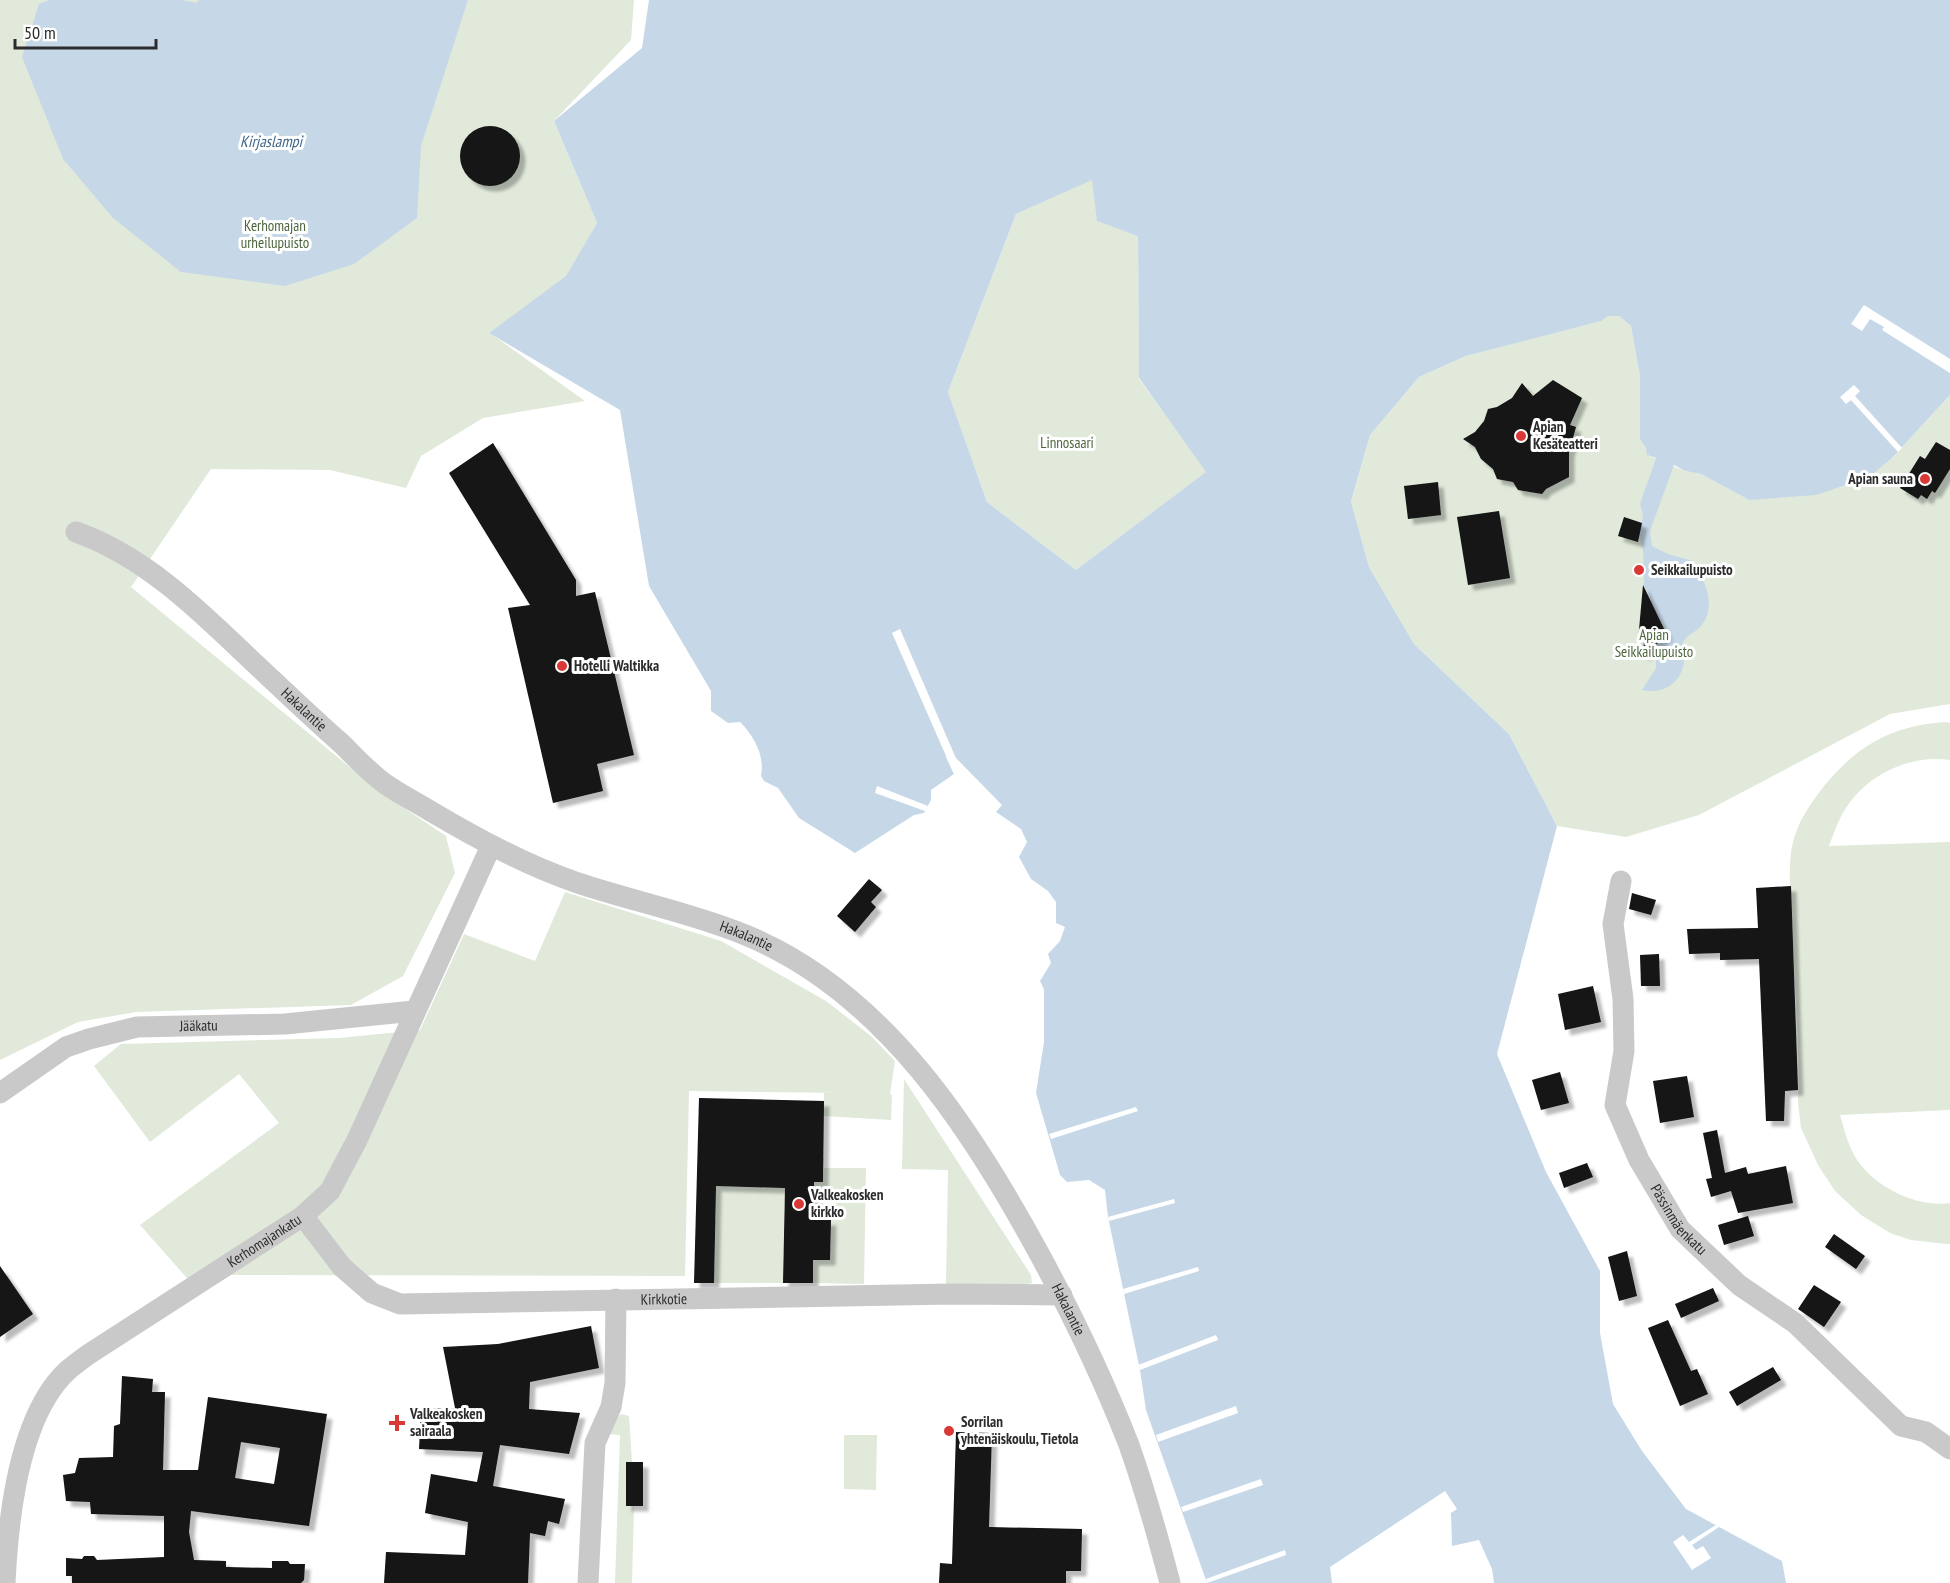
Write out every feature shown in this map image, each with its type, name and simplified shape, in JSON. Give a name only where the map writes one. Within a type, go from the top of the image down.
[{"type":"street","name":"Hakalantie","points":[[76,532],[99,540],[143,566],[206,616],[384,783],[490,846],[578,883],[693,916],[745,934],[782,953],[817,975],[850,1000],[909,1058],[949,1106],[1004,1189],[1062,1295],[1129,1446],[1170,1583]]},
{"type":"street","name":"Kerhomajankatu","points":[[4,1583],[7,1533],[17,1481],[30,1431],[49,1395],[66,1372],[89,1354],[303,1216],[330,1191],[357,1140],[490,846]]},
{"type":"street","name":"Pässinmäenkatu","points":[[1621,881],[1613,924],[1623,999],[1624,1051],[1615,1105],[1639,1160],[1680,1229],[1739,1284],[1795,1323],[1901,1426],[1926,1432],[1950,1449]]},
{"type":"street","name":"Jääkatu","points":[[0,1093],[66,1047],[137,1028],[285,1024],[414,1011]]},
{"type":"street","name":"Kirkkotie","points":[[303,1216],[342,1267],[372,1293],[400,1304],[952,1294],[1062,1295]]},
{"type":"street","points":[[588,1583],[596,1443],[611,1407],[615,1383],[616,1299]]},
{"type":"green space","name":"Kerhomajan urheilupuisto","points":[[0,0],[634,0],[631,40],[554,121],[597,223],[566,277],[490,333],[585,401],[483,418],[421,456],[406,488],[330,470],[211,469],[131,587],[380,792],[446,836],[455,873],[403,976],[351,1005],[136,1012],[78,1022],[0,1060]]},
{"type":"green space","name":"Linnosaari","points":[[1093,179],[1138,236],[1139,379],[1207,472],[1076,570],[987,502],[948,392],[1016,214]]},
{"type":"green space","name":"Apian Seikkailupuisto","points":[[1608,316],[1619,316],[1631,326],[1640,377],[1640,439],[1647,448],[1647,455],[1685,471],[1701,474],[1749,500],[1892,458],[1950,395],[1950,704],[1890,714],[1699,815],[1626,837],[1557,826],[1509,734],[1414,644],[1369,567],[1351,503],[1370,435],[1419,377],[1466,356],[1600,321]]},
{"type":"green space","points":[[1950,723],[1950,760],[1920,760],[1878,776],[1855,796],[1846,808],[1829,846],[1950,842],[1950,1110],[1840,1115],[1854,1155],[1862,1166],[1883,1185],[1923,1202],[1950,1203],[1950,1244],[1911,1240],[1890,1233],[1861,1215],[1835,1191],[1818,1165],[1801,1128],[1798,1103],[1798,1035],[1790,881],[1791,851],[1798,827],[1814,799],[1837,772],[1863,749],[1892,733],[1926,724]]},
{"type":"green space","points":[[565,892],[721,941],[826,1001],[871,1036],[895,1061],[890,1094],[892,1095],[891,1120],[824,1116],[824,1093],[845,1093],[689,1091],[685,1276],[220,1275],[201,1294],[140,1225],[279,1123],[239,1074],[150,1142],[94,1066],[121,1044],[339,1038],[420,1030],[464,934],[535,961]]},
{"type":"green space","points":[[904,1079],[1031,1275],[1032,1283],[1021,1286],[946,1285],[948,1170],[902,1169]]},
{"type":"green space","points":[[824,1168],[866,1168],[864,1284],[813,1283],[813,1260],[830,1260],[831,1221],[813,1220],[814,1182],[823,1182]]},
{"type":"green space","points":[[716,1186],[785,1188],[783,1283],[714,1283]]},
{"type":"green space","points":[[621,1414],[629,1416],[632,1462],[626,1463],[626,1506],[634,1506],[632,1583],[615,1583],[620,1435],[606,1434],[612,1422]]},
{"type":"green space","points":[[844,1435],[877,1435],[876,1490],[844,1489]]},
{"type":"water","name":"Kirjaslampi","points":[[50,0],[182,0],[196,3],[199,0],[468,0],[421,146],[417,218],[354,264],[285,286],[181,272],[113,218],[63,159],[22,57],[39,4]]},
{"type":"water","points":[[649,0],[1950,0],[1950,395],[1892,458],[1869,477],[1816,495],[1749,500],[1701,474],[1685,471],[1674,465],[1650,531],[1652,546],[1668,554],[1693,561],[1705,585],[1709,601],[1706,618],[1701,626],[1683,642],[1683,668],[1676,681],[1657,691],[1642,690],[1656,668],[1656,645],[1667,635],[1644,586],[1643,549],[1639,536],[1643,515],[1640,504],[1656,458],[1647,455],[1646,448],[1640,439],[1640,377],[1631,326],[1619,316],[1608,316],[1601,321],[1466,356],[1419,377],[1370,435],[1351,502],[1369,567],[1414,644],[1509,734],[1557,826],[1497,1054],[1546,1172],[1600,1271],[1600,1333],[1613,1404],[1642,1451],[1686,1509],[1782,1561],[1786,1583],[1494,1583],[1492,1569],[1479,1540],[1452,1546],[1451,1513],[1457,1509],[1445,1491],[1330,1567],[1332,1583],[1207,1583],[1146,1410],[1140,1370],[1108,1217],[1105,1190],[1089,1180],[1067,1182],[1060,1175],[1036,1093],[1044,1042],[1044,989],[1040,981],[1051,963],[1048,954],[1060,941],[1065,927],[1056,923],[1056,902],[1048,891],[1031,879],[1019,857],[1027,842],[1021,829],[996,812],[1002,805],[954,756],[946,757],[954,774],[931,790],[931,800],[924,813],[914,815],[855,853],[799,818],[778,788],[764,781],[761,776],[760,754],[745,728],[740,722],[728,723],[711,711],[711,691],[649,586],[620,410],[489,333],[566,276],[597,223],[554,121],[642,48]],"holes":[[[1092,180],[1097,221],[1138,236],[1139,378],[1206,472],[1076,570],[987,502],[948,392],[1016,214]]]},
{"type":"pier","points":[[1864,305],[1950,359],[1950,373],[1882,330],[1884,327],[1870,319],[1862,331],[1851,324]]},
{"type":"pier","points":[[1854,385],[1860,391],[1855,396],[1902,448],[1898,452],[1851,400],[1846,404],[1840,397]]},
{"type":"pier","points":[[900,629],[955,756],[957,763],[953,759],[950,760],[956,772],[954,774],[892,633]]},
{"type":"pier","points":[[877,786],[928,806],[925,811],[875,793]]},
{"type":"pier","points":[[1136,1107],[1138,1111],[1051,1139],[1049,1134]]},
{"type":"pier","points":[[1174,1199],[1175,1203],[1109,1221],[1108,1217]]},
{"type":"pier","points":[[1198,1267],[1199,1271],[1124,1294],[1123,1289]]},
{"type":"pier","points":[[1216,1335],[1218,1340],[1140,1370],[1138,1365]]},
{"type":"pier","points":[[1236,1406],[1238,1413],[1158,1442],[1156,1435]]},
{"type":"pier","points":[[1261,1479],[1263,1485],[1183,1512],[1181,1507]]},
{"type":"pier","points":[[1716,1525],[1719,1527],[1692,1545],[1696,1550],[1703,1546],[1711,1558],[1692,1570],[1673,1542],[1683,1535],[1689,1542]]},
{"type":"pier","points":[[1285,1550],[1286,1555],[1207,1583],[1206,1579]]},
{"type":"building","points":[[490,126],[502,128],[515,139],[520,156],[518,168],[507,181],[490,186],[478,184],[465,173],[460,156],[462,144],[473,131]]},
{"type":"building","name":"Apian Kesäteatteri","points":[[1553,380],[1582,398],[1570,425],[1576,427],[1569,452],[1569,477],[1546,489],[1542,494],[1518,490],[1513,482],[1497,479],[1493,469],[1481,459],[1475,447],[1463,439],[1475,432],[1484,421],[1488,409],[1497,407],[1512,398],[1522,383],[1533,396]]},
{"type":"building","name":"Apian sauna","points":[[1936,442],[1950,450],[1950,469],[1935,493],[1932,491],[1927,499],[1921,495],[1918,499],[1900,488],[1920,456],[1925,459]]},
{"type":"building","name":"Hotelli Waltikka","points":[[493,443],[576,580],[576,596],[595,592],[634,755],[597,764],[603,791],[553,803],[508,608],[530,605],[449,473]]},
{"type":"building","points":[[1438,482],[1441,515],[1408,519],[1404,486]]},
{"type":"building","points":[[1499,511],[1510,578],[1468,585],[1457,517]]},
{"type":"building","points":[[1624,517],[1642,523],[1638,542],[1618,536]]},
{"type":"building","points":[[1643,585],[1667,635],[1643,656],[1644,641],[1638,641]]},
{"type":"building","points":[[869,879],[882,890],[871,902],[876,907],[855,932],[837,916]]},
{"type":"building","points":[[1791,886],[1798,1090],[1785,1091],[1784,1121],[1766,1121],[1759,959],[1720,960],[1720,953],[1689,954],[1687,929],[1758,928],[1756,888]]},
{"type":"building","points":[[1632,893],[1656,900],[1651,915],[1629,909]]},
{"type":"building","points":[[1659,954],[1660,986],[1641,986],[1640,955]]},
{"type":"building","points":[[1593,986],[1601,1022],[1565,1030],[1558,994]]},
{"type":"building","points":[[1560,1072],[1569,1103],[1541,1110],[1532,1080]]},
{"type":"building","points":[[1687,1076],[1694,1117],[1660,1123],[1653,1081]]},
{"type":"building","name":"Valkeakosken kirkko","points":[[699,1098],[824,1101],[823,1182],[814,1182],[813,1220],[831,1220],[830,1260],[813,1260],[813,1283],[783,1283],[785,1188],[716,1186],[714,1283],[694,1283]]},
{"type":"building","points":[[1717,1130],[1725,1173],[1746,1167],[1748,1174],[1786,1166],[1793,1203],[1738,1213],[1731,1191],[1711,1197],[1706,1179],[1712,1178],[1703,1133]]},
{"type":"building","points":[[1587,1163],[1593,1177],[1564,1188],[1559,1173]]},
{"type":"building","points":[[1748,1216],[1754,1236],[1724,1245],[1718,1225]]},
{"type":"building","points":[[1834,1234],[1865,1256],[1856,1269],[1825,1247]]},
{"type":"building","points":[[1627,1251],[1637,1296],[1619,1301],[1608,1257]]},
{"type":"building","points":[[0,1266],[33,1314],[0,1337]]},
{"type":"building","points":[[1814,1285],[1841,1302],[1824,1327],[1798,1309]]},
{"type":"building","points":[[1713,1288],[1719,1301],[1681,1318],[1675,1304]]},
{"type":"building","points":[[1668,1320],[1691,1371],[1697,1369],[1708,1394],[1680,1406],[1648,1328]]},
{"type":"building","points":[[591,1326],[599,1368],[530,1382],[529,1409],[580,1413],[569,1454],[500,1445],[493,1486],[565,1499],[559,1524],[548,1521],[545,1536],[530,1533],[528,1583],[384,1583],[386,1552],[465,1555],[468,1522],[425,1513],[431,1474],[477,1482],[483,1452],[419,1449],[421,1408],[455,1408],[443,1347],[498,1344]]},
{"type":"building","points":[[1773,1367],[1781,1380],[1737,1406],[1729,1392]]},
{"type":"building","points":[[122,1376],[153,1379],[152,1392],[165,1392],[163,1470],[198,1470],[208,1397],[327,1414],[309,1526],[191,1511],[189,1532],[194,1560],[226,1561],[226,1567],[272,1568],[272,1561],[305,1564],[304,1580],[301,1583],[72,1583],[72,1576],[66,1576],[66,1558],[82,1559],[84,1556],[94,1556],[97,1560],[164,1557],[164,1516],[91,1514],[90,1502],[66,1501],[63,1475],[75,1473],[79,1458],[113,1457],[114,1426],[120,1424]],"holes":[[[241,1442],[280,1448],[274,1484],[235,1478]]]},
{"type":"building","points":[[956,1432],[992,1433],[989,1527],[1082,1529],[1081,1571],[1066,1571],[1066,1583],[939,1583],[940,1563],[952,1564]]},
{"type":"building","points":[[626,1462],[643,1462],[643,1506],[626,1506]]},
{"type":"place","name":"Apian Kesäteatteri","points":[[1521,436]]},
{"type":"place","name":"Apian sauna","points":[[1925,479]]},
{"type":"place","name":"Seikkailupuisto","points":[[1639,570]]},
{"type":"place","name":"Hotelli Waltikka","points":[[562,666]]},
{"type":"place","name":"Valkeakosken kirkko","points":[[799,1204]]},
{"type":"place","name":"Valkeakosken sairaala","points":[[397,1423]]},
{"type":"place","name":"Sorrilan yhtenäiskoulu, Tietola","points":[[949,1431]]}]
